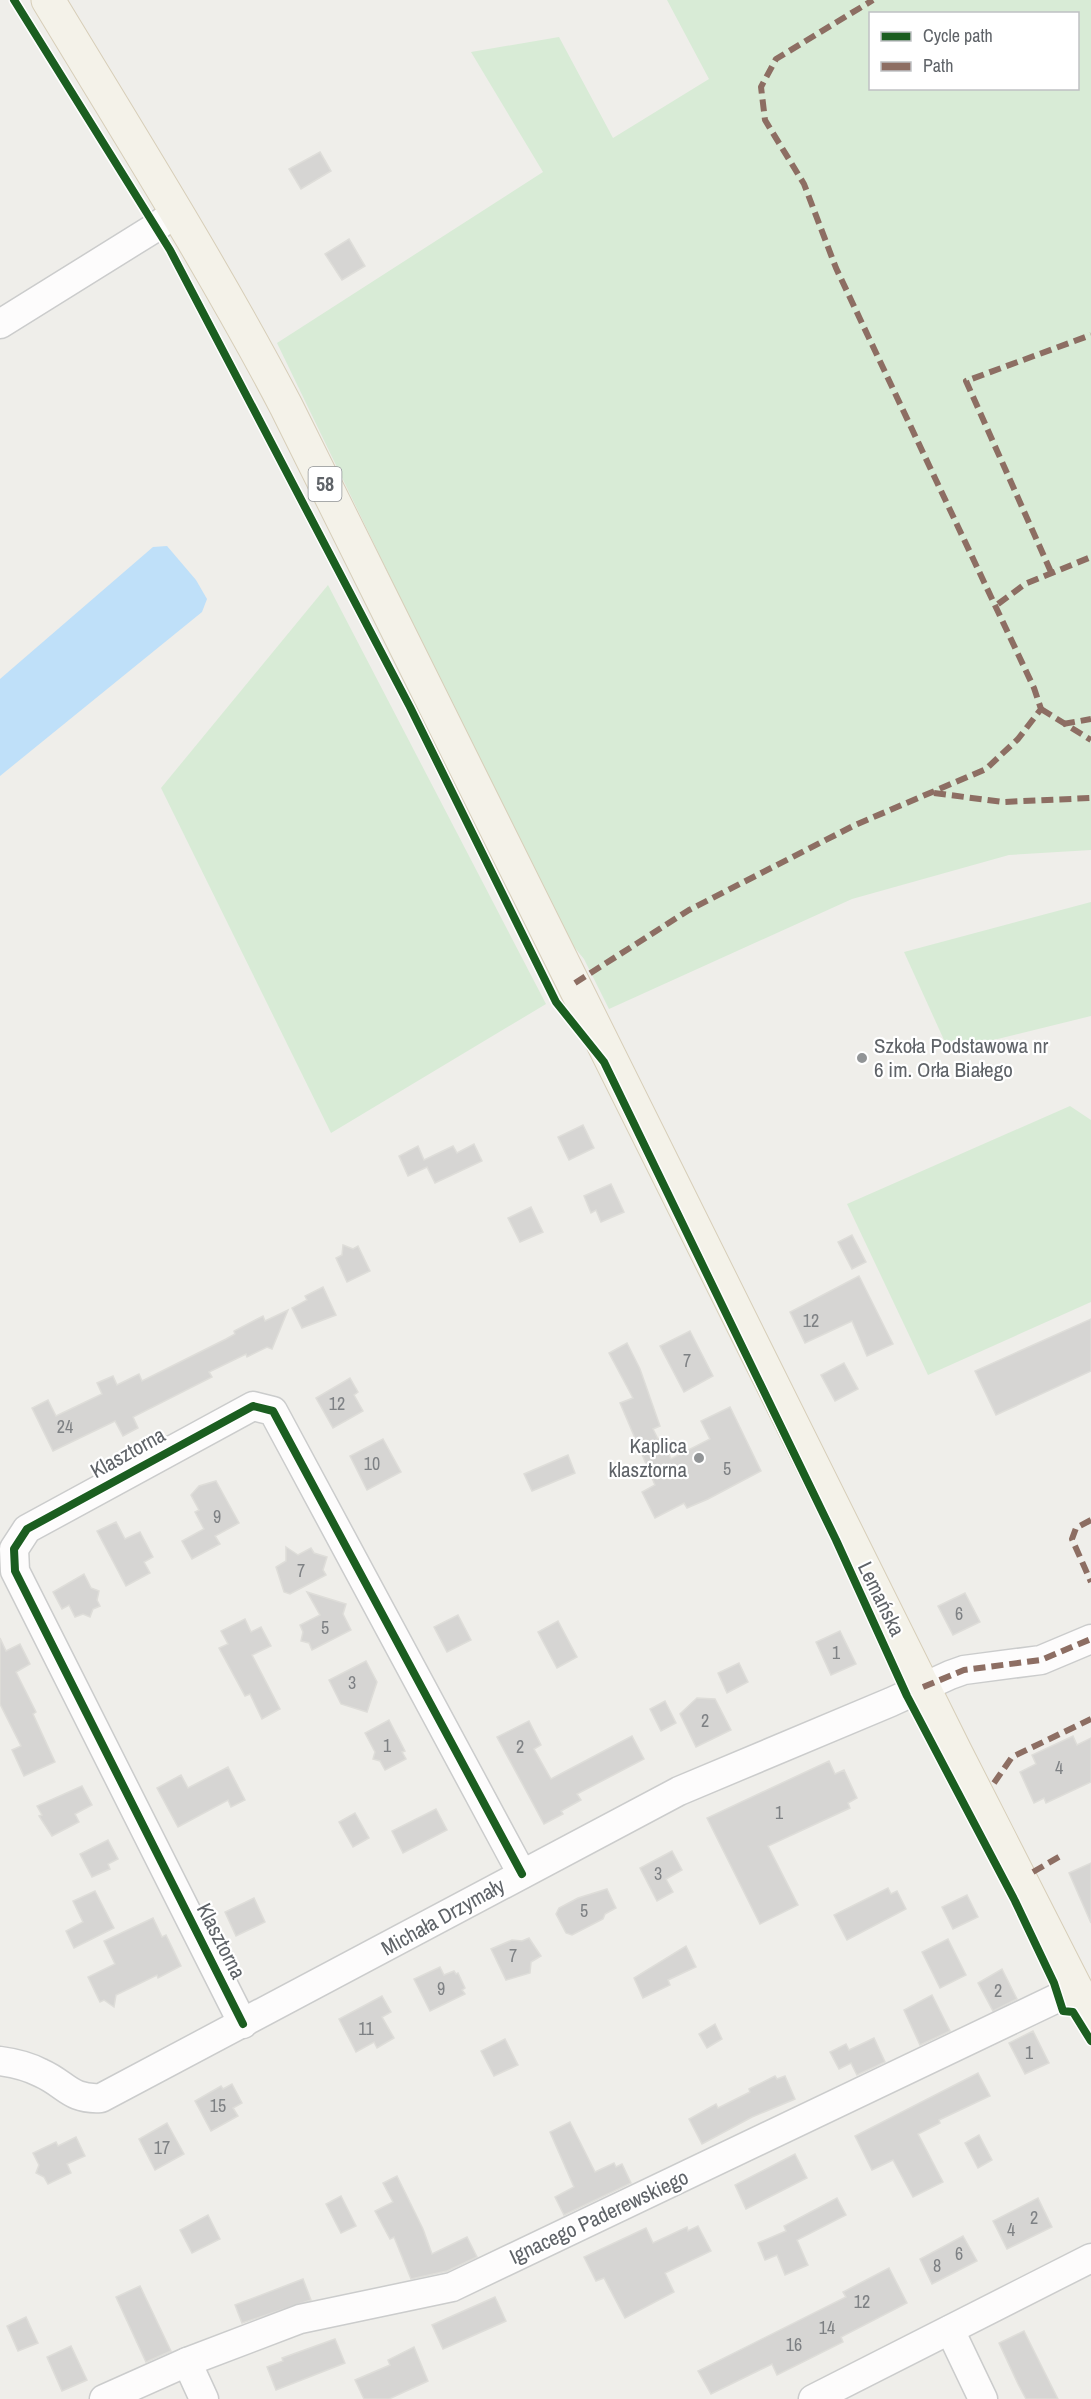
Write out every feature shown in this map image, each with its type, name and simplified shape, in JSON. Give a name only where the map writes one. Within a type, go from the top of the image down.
[{"type":"main road","name":"58","points":[[48,0],[176,212]]},
{"type":"main road","name":"Lemańska","points":[[176,212],[249,335],[286,406],[575,983],[923,1687],[1077,1989]]},
{"type":"main road","name":"58","points":[[1077,1989],[1091,2018]]},
{"type":"street","points":[[0,324],[156,227],[176,212]]},
{"type":"street","name":"Klasztorna","points":[[243,2024],[15,1571],[14,1549],[27,1529],[253,1406],[273,1411],[522,1874]]},
{"type":"street","name":"Michała Drzymały","points":[[0,2061],[18,2064],[44,2073],[84,2099],[101,2098],[679,1791],[964,1670],[1041,1660],[1091,1639]]},
{"type":"street","name":"Ignacego Paderewskiego","points":[[104,2399],[187,2362],[300,2319],[452,2287],[1077,1989]]},
{"type":"street","points":[[813,2399],[1091,2258]]},
{"type":"street","points":[[950,2330],[983,2399]]},
{"type":"street","points":[[187,2362],[204,2399]]},
{"type":"green space","points":[[667,0],[1091,0],[1091,850],[1009,855],[852,899],[609,1009],[584,959],[561,931],[277,343],[543,172],[471,52],[559,37],[613,138],[709,79]]},
{"type":"green space","points":[[328,585],[546,1004],[331,1133],[161,788]]},
{"type":"green space","points":[[1091,902],[1091,1016],[949,1051],[904,952]]},
{"type":"green space","points":[[1070,1106],[1091,1120],[1091,1302],[928,1375],[847,1204]]},
{"type":"water","points":[[167,546],[196,580],[207,599],[202,612],[0,776],[0,679],[153,547]]},
{"type":"building","points":[[320,152],[331,171],[301,189],[289,169]]},
{"type":"building","points":[[349,239],[365,266],[342,280],[325,254]]},
{"type":"building","points":[[583,1125],[594,1148],[569,1160],[558,1137]]},
{"type":"building","points":[[474,1144],[482,1161],[435,1183],[427,1167],[408,1176],[399,1156],[418,1146],[424,1160],[453,1146],[457,1153]]},
{"type":"building","points":[[611,1184],[624,1212],[601,1222],[596,1210],[591,1213],[584,1196]]},
{"type":"building","points":[[531,1207],[543,1232],[520,1242],[508,1218]]},
{"type":"building","points":[[852,1235],[866,1262],[852,1269],[838,1242]]},
{"type":"building","points":[[343,1245],[353,1249],[358,1246],[370,1271],[347,1282],[336,1258],[342,1255]]},
{"type":"building","points":[[859,1276],[893,1344],[867,1356],[852,1321],[805,1343],[790,1312]]},
{"type":"building","points":[[323,1287],[336,1315],[302,1328],[292,1308],[307,1300],[305,1296]]},
{"type":"building","points":[[288,1310],[272,1349],[267,1347],[247,1357],[246,1354],[209,1372],[212,1377],[133,1417],[138,1428],[123,1436],[115,1421],[53,1451],[32,1408],[48,1400],[56,1416],[102,1394],[97,1383],[113,1376],[117,1385],[139,1374],[142,1381],[226,1339],[235,1334],[234,1331],[263,1316],[265,1321]]},
{"type":"building","points":[[1091,1319],[1091,1371],[996,1415],[975,1371]]},
{"type":"building","points":[[690,1331],[713,1376],[684,1392],[660,1346]]},
{"type":"building","points":[[627,1343],[640,1369],[660,1426],[653,1429],[658,1439],[662,1437],[671,1459],[710,1439],[701,1421],[730,1407],[761,1471],[708,1499],[687,1508],[684,1503],[655,1518],[642,1492],[655,1485],[620,1403],[633,1398],[609,1353]]},
{"type":"building","points":[[844,1363],[858,1389],[835,1401],[821,1375]]},
{"type":"building","points":[[350,1378],[358,1392],[354,1395],[363,1411],[333,1428],[316,1398]]},
{"type":"building","points":[[383,1439],[401,1472],[367,1490],[350,1456]]},
{"type":"building","points":[[568,1455],[575,1473],[532,1491],[524,1474]]},
{"type":"building","points":[[216,1481],[239,1523],[215,1536],[220,1544],[192,1559],[182,1541],[204,1529],[195,1512],[199,1510],[191,1495],[199,1486]]},
{"type":"building","points":[[116,1522],[125,1539],[140,1532],[153,1557],[144,1562],[150,1573],[126,1586],[97,1531]]},
{"type":"building","points":[[286,1547],[298,1555],[311,1548],[314,1553],[327,1557],[323,1570],[326,1575],[290,1594],[284,1592],[276,1567],[286,1561]]},
{"type":"building","points":[[84,1574],[91,1588],[99,1591],[97,1600],[100,1606],[93,1609],[90,1617],[83,1614],[75,1617],[69,1605],[62,1609],[53,1592]]},
{"type":"building","points":[[307,1592],[346,1604],[343,1614],[351,1630],[312,1650],[309,1643],[301,1641],[303,1632],[300,1625],[320,1615]]},
{"type":"building","points":[[965,1593],[980,1622],[953,1635],[938,1606]]},
{"type":"building","points":[[458,1615],[471,1640],[447,1652],[434,1627]]},
{"type":"building","points":[[245,1619],[251,1632],[261,1627],[271,1646],[252,1655],[280,1709],[262,1719],[250,1694],[245,1696],[219,1648],[228,1644],[221,1631]]},
{"type":"building","points":[[558,1621],[577,1657],[557,1668],[538,1632]]},
{"type":"building","points":[[840,1631],[856,1664],[831,1675],[816,1642]]},
{"type":"building","points":[[0,1638],[6,1651],[20,1644],[30,1664],[16,1672],[36,1712],[33,1714],[55,1762],[24,1776],[12,1750],[21,1746],[0,1704]]},
{"type":"building","points":[[366,1661],[377,1682],[367,1712],[341,1704],[329,1680]]},
{"type":"building","points":[[739,1663],[748,1682],[727,1693],[718,1673]]},
{"type":"building","points":[[697,1698],[715,1699],[731,1730],[696,1747],[680,1714]]},
{"type":"building","points":[[665,1701],[676,1723],[661,1731],[650,1709]]},
{"type":"building","points":[[389,1720],[405,1751],[402,1752],[406,1759],[385,1770],[380,1761],[373,1759],[375,1752],[365,1733]]},
{"type":"building","points":[[529,1721],[541,1745],[534,1749],[551,1779],[632,1736],[644,1759],[577,1794],[581,1800],[561,1811],[563,1814],[544,1824],[497,1737]]},
{"type":"building","points":[[1073,1736],[1077,1745],[1091,1738],[1091,1782],[1046,1803],[1044,1798],[1034,1803],[1020,1772],[1036,1764],[1032,1755]]},
{"type":"building","points":[[829,1761],[835,1774],[844,1770],[857,1798],[848,1803],[850,1808],[768,1846],[798,1905],[760,1924],[707,1818]]},
{"type":"building","points":[[228,1767],[245,1800],[231,1807],[228,1800],[178,1827],[157,1788],[181,1775],[188,1788]]},
{"type":"building","points":[[82,1786],[92,1805],[75,1814],[79,1822],[52,1836],[39,1816],[42,1815],[37,1806]]},
{"type":"building","points":[[436,1809],[447,1830],[403,1853],[392,1831]]},
{"type":"building","points":[[355,1813],[369,1838],[353,1847],[339,1822]]},
{"type":"building","points":[[108,1840],[118,1859],[108,1864],[110,1869],[92,1877],[80,1854]]},
{"type":"building","points":[[672,1851],[682,1870],[666,1879],[673,1892],[657,1901],[640,1868]]},
{"type":"building","points":[[1091,1863],[1091,1923],[1069,1873]]},
{"type":"building","points":[[888,1888],[891,1894],[897,1891],[906,1909],[847,1940],[834,1915]]},
{"type":"building","points":[[607,1889],[616,1908],[605,1914],[603,1919],[572,1935],[566,1933],[556,1914],[559,1908],[578,1898]]},
{"type":"building","points":[[95,1891],[114,1928],[74,1948],[66,1931],[83,1922],[73,1901]]},
{"type":"building","points":[[967,1895],[978,1917],[953,1929],[942,1907]]},
{"type":"building","points":[[254,1898],[265,1922],[236,1936],[225,1912]]},
{"type":"building","points":[[153,1918],[162,1937],[166,1935],[181,1966],[116,1995],[114,2007],[104,2000],[100,2002],[88,1977],[115,1964],[104,1941]]},
{"type":"building","points":[[529,1938],[541,1956],[531,1962],[530,1973],[506,1980],[491,1949],[512,1940],[522,1941]]},
{"type":"building","points":[[948,1939],[966,1975],[940,1988],[922,1952]]},
{"type":"building","points":[[686,1946],[696,1967],[668,1980],[670,1985],[643,1998],[634,1978]]},
{"type":"building","points":[[440,1967],[444,1975],[454,1971],[458,1973],[465,1988],[462,1990],[465,1994],[430,2011],[414,1979]]},
{"type":"building","points":[[1002,1969],[1017,1999],[993,2011],[978,1983]]},
{"type":"building","points":[[932,1995],[950,2031],[920,2045],[904,2010]]},
{"type":"building","points":[[382,1996],[391,2012],[382,2017],[394,2038],[377,2048],[374,2042],[356,2052],[339,2019]]},
{"type":"building","points":[[715,2024],[722,2039],[707,2048],[699,2034]]},
{"type":"building","points":[[1033,2031],[1049,2063],[1025,2074],[1009,2043]]},
{"type":"building","points":[[874,2038],[885,2062],[857,2075],[851,2063],[839,2069],[830,2052],[846,2044],[849,2050]]},
{"type":"building","points":[[505,2039],[518,2065],[494,2076],[481,2051]]},
{"type":"building","points":[[978,2073],[990,2096],[939,2120],[940,2123],[918,2134],[943,2182],[913,2197],[893,2160],[872,2170],[855,2136]]},
{"type":"building","points":[[775,2076],[777,2079],[785,2076],[795,2099],[752,2117],[702,2144],[689,2119],[716,2104],[718,2108],[750,2092],[749,2089]]},
{"type":"building","points":[[232,2084],[242,2103],[233,2108],[238,2116],[211,2131],[195,2101],[221,2086],[223,2089]]},
{"type":"building","points":[[570,2122],[595,2172],[614,2163],[616,2167],[622,2164],[631,2183],[564,2215],[555,2197],[574,2187],[550,2132]]},
{"type":"building","points":[[167,2123],[184,2154],[155,2170],[139,2139]]},
{"type":"building","points":[[979,2135],[992,2160],[978,2168],[965,2143]]},
{"type":"building","points":[[76,2137],[85,2156],[67,2164],[71,2173],[48,2184],[44,2177],[36,2173],[39,2165],[33,2153],[56,2142],[58,2146]]},
{"type":"building","points":[[795,2154],[807,2178],[746,2209],[735,2185]]},
{"type":"building","points":[[397,2176],[423,2229],[432,2254],[467,2237],[477,2257],[447,2271],[411,2279],[394,2237],[390,2239],[375,2211],[393,2202],[383,2183]]},
{"type":"building","points":[[341,2196],[356,2226],[341,2233],[326,2204]]},
{"type":"building","points":[[837,2198],[846,2215],[797,2240],[808,2265],[785,2275],[777,2255],[765,2260],[758,2243],[786,2231],[784,2226]]},
{"type":"building","points":[[1038,2198],[1052,2227],[1007,2249],[993,2221]]},
{"type":"building","points":[[208,2215],[220,2239],[192,2253],[180,2230]]},
{"type":"building","points":[[698,2226],[711,2251],[665,2273],[674,2292],[625,2318],[604,2278],[596,2281],[584,2257],[646,2228],[653,2243],[687,2227],[688,2231]]},
{"type":"building","points":[[963,2236],[977,2261],[932,2284],[920,2259]]},
{"type":"building","points":[[889,2268],[907,2303],[841,2337],[843,2342],[777,2375],[772,2364],[711,2394],[698,2371],[846,2297],[843,2292]]},
{"type":"building","points":[[303,2279],[311,2300],[242,2323],[235,2305]]},
{"type":"building","points":[[140,2286],[171,2351],[146,2362],[116,2297]]},
{"type":"building","points":[[495,2297],[506,2321],[443,2349],[432,2325]]},
{"type":"building","points":[[26,2317],[38,2343],[18,2351],[7,2326]]},
{"type":"building","points":[[1024,2331],[1058,2399],[1026,2399],[1018,2384],[999,2343]]},
{"type":"building","points":[[335,2339],[345,2363],[276,2390],[267,2367],[283,2361],[282,2358]]},
{"type":"building","points":[[71,2346],[87,2380],[62,2391],[47,2357]]},
{"type":"building","points":[[414,2347],[428,2381],[389,2399],[364,2399],[355,2380],[390,2365],[388,2360]]},
{"type":"marked path","points":[[575,983],[689,910],[855,825],[986,769],[1018,739],[1041,709],[1034,688],[836,268],[804,184],[765,120],[761,87],[776,59],[873,0]]},
{"type":"marked path","points":[[1051,572],[966,381],[1091,335]]},
{"type":"marked path","points":[[998,604],[1025,584],[1091,557]]},
{"type":"marked path","points":[[1041,709],[1091,740]]},
{"type":"marked path","points":[[1063,724],[1091,719]]},
{"type":"marked path","points":[[934,793],[1003,802],[1091,798]]},
{"type":"marked path","points":[[1091,1520],[1076,1528],[1072,1539],[1091,1582]]},
{"type":"marked path","points":[[923,1687],[964,1670],[1041,1660],[1091,1639]]},
{"type":"marked path","points":[[994,1783],[1012,1757],[1091,1719]]},
{"type":"marked path","points":[[1033,1872],[1064,1854]]},
{"type":"cycle path","points":[[14,0],[170,250],[410,707],[556,1002],[604,1062],[836,1540],[907,1696],[1015,1901],[1054,1983],[1063,2011],[1073,2012],[1091,2041]]},
{"type":"cycle path","points":[[243,2024],[15,1571],[14,1549],[27,1529],[253,1406],[273,1411],[522,1874]]},
{"type":"place","name":"Szkoła Podstawowa nr 6 im. Orła Białego","points":[[862,1058]]},
{"type":"place","name":"Kaplica klasztorna","points":[[699,1458]]}]
